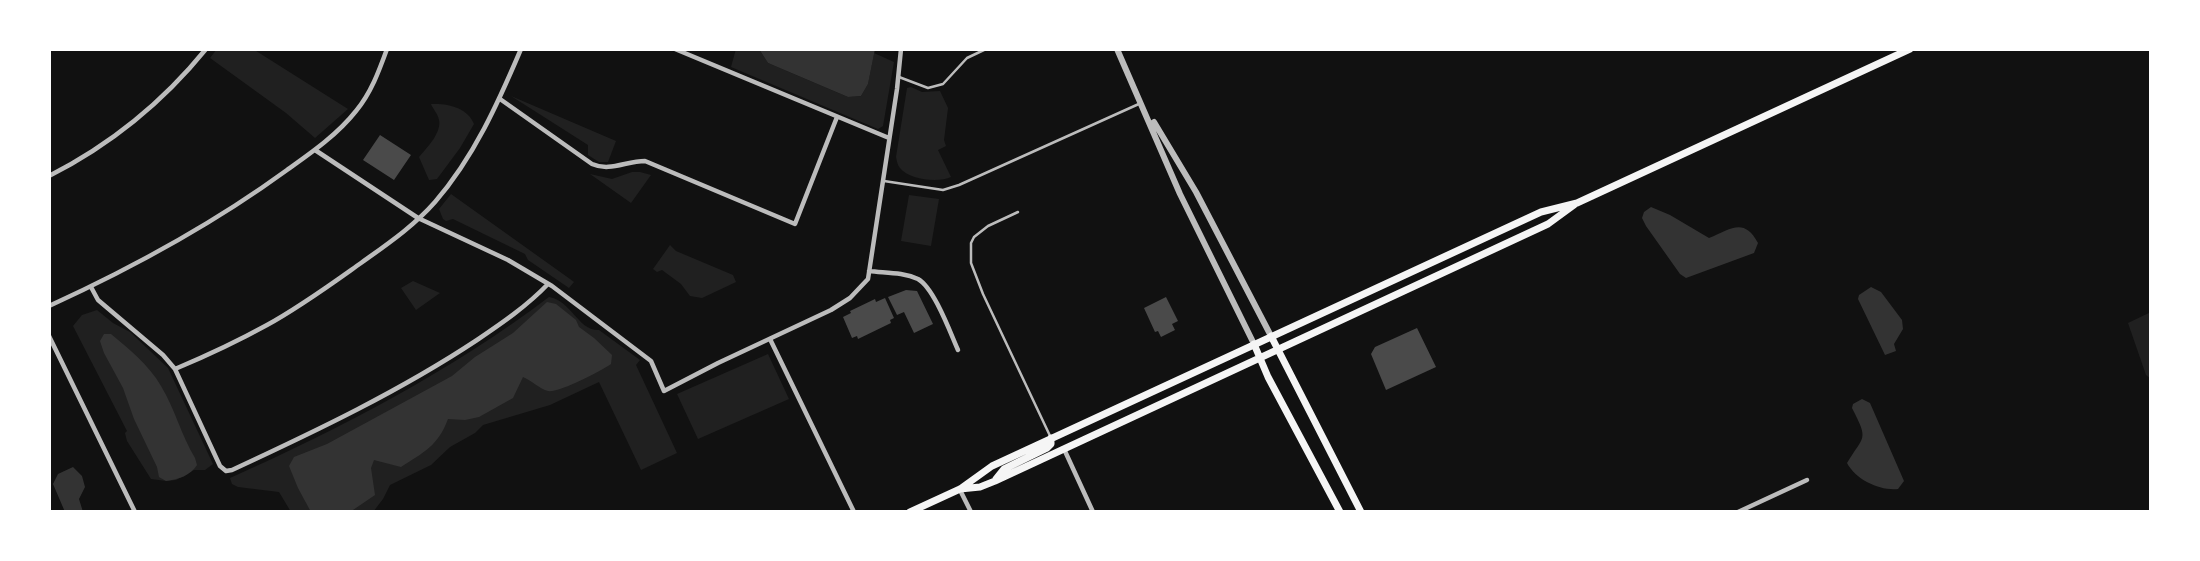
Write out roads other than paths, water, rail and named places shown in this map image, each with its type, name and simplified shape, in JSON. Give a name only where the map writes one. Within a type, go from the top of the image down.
[{"type":"main road","points":[[910,512],[960,489],[992,466],[1271,336],[1541,212],[1577,203],[1910,49]]},
{"type":"main road","points":[[960,489],[980,487],[995,481],[1548,225],[1577,203]]},
{"type":"main road","points":[[1271,336],[1362,512]]},
{"type":"main road","points":[[1254,344],[1340,512]]},
{"type":"main road","points":[[995,481],[1004,469],[1047,448],[1051,438]]},
{"type":"street","points":[[49,176],[78,161],[122,131],[157,102],[206,49]]},
{"type":"street","points":[[49,306],[91,287],[215,218],[314,150],[342,128],[366,99],[387,49]]},
{"type":"street","points":[[175,369],[268,325],[386,246],[418,218],[435,202],[472,151],[500,99],[521,49]]},
{"type":"street","points":[[675,49],[889,138]]},
{"type":"street","points":[[314,150],[418,218],[508,260],[548,284],[651,360],[664,391],[828,312],[850,298],[867,279],[884,181],[901,49]]},
{"type":"street","points":[[1117,49],[1180,194],[1254,344]]},
{"type":"street","points":[[500,99],[601,168],[645,161],[795,224],[837,117]]},
{"type":"street","points":[[1142,103],[1196,192],[1271,336]]},
{"type":"street","points":[[869,271],[907,275],[920,281],[931,293],[958,350]]},
{"type":"street","points":[[91,287],[98,300],[163,355],[175,369],[220,466],[226,471],[413,380],[494,328],[538,295],[548,284]]},
{"type":"street","points":[[49,336],[135,512]]},
{"type":"street","points":[[770,339],[854,512]]},
{"type":"street","points":[[1064,449],[1093,512]]},
{"type":"street","points":[[1738,512],[1807,480]]},
{"type":"street","points":[[960,489],[971,512]]},
{"type":"lane","points":[[899,77],[928,88],[943,84],[967,58],[986,49]]},
{"type":"lane","points":[[884,181],[943,190],[951,188],[1142,103]]},
{"type":"lane","points":[[1018,212],[988,226],[974,237],[971,243],[971,263],[1051,438]]}]
